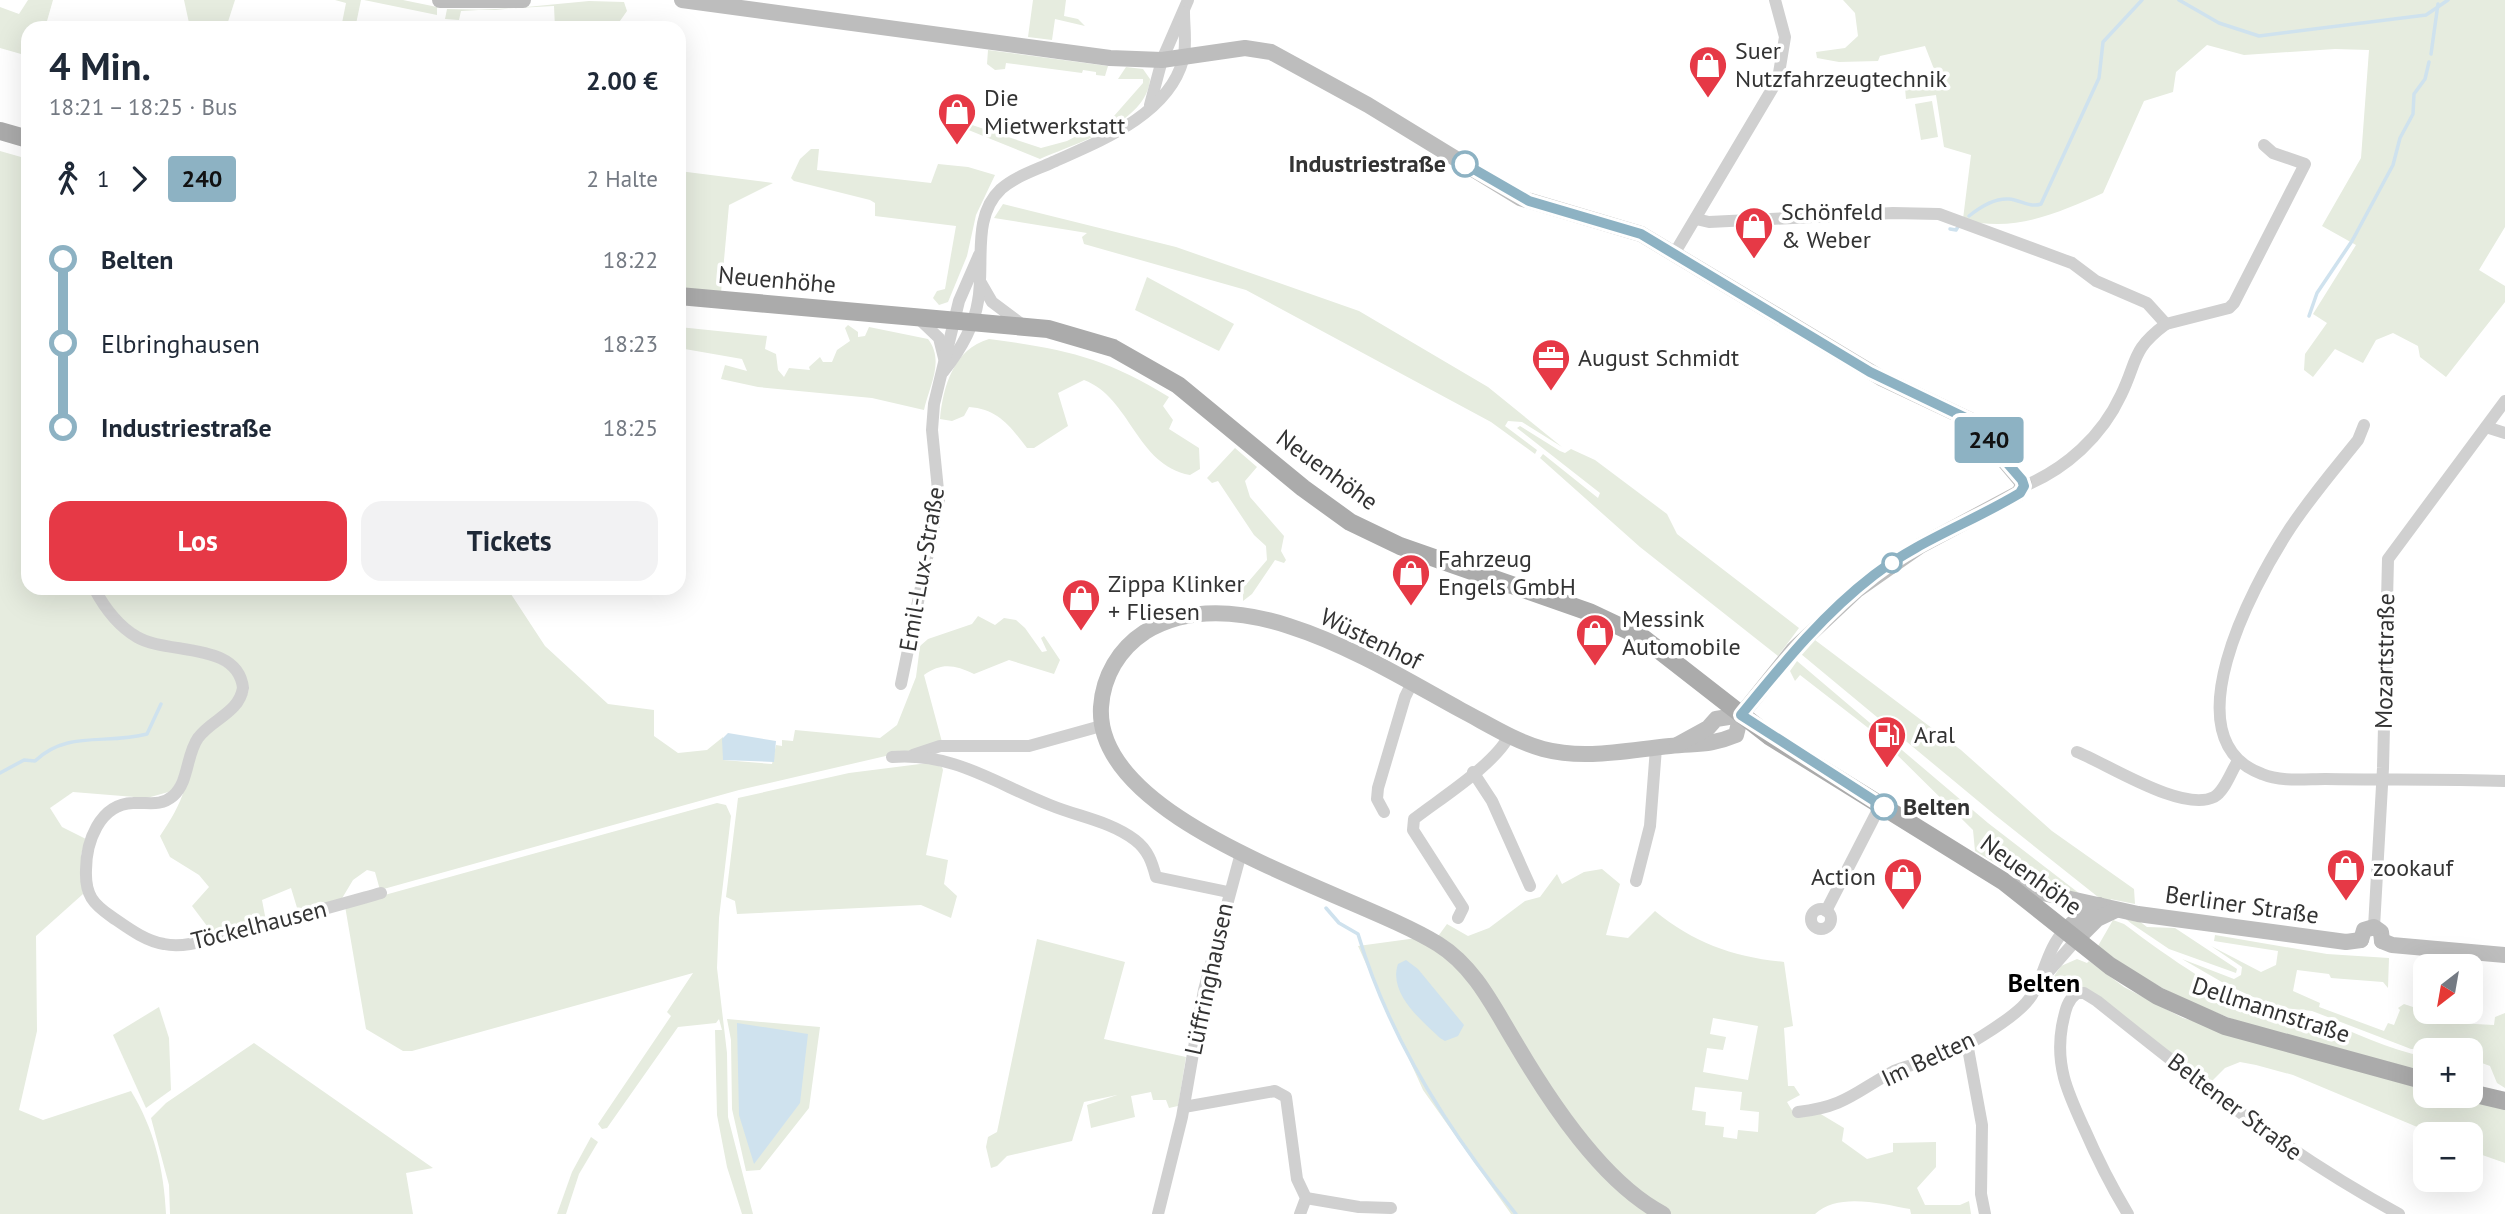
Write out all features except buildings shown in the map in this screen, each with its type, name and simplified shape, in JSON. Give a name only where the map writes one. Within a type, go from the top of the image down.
[{"type":"main road","points":[[440,0],[523,0]]},
{"type":"main road","points":[[682,0],[1091,56],[1162,60],[1245,47],[1271,52],[1368,105],[1520,198],[1632,230],[1870,372],[1974,422],[2017,473],[2024,486],[2020,493],[1920,546],[1875,575],[1814,628],[1741,715]]},
{"type":"main road","points":[[0,131],[21,137]]},
{"type":"main road","name":"Neuenhöhe","points":[[686,297],[1026,327],[1082,337],[1142,362],[1189,394],[1303,488],[1350,522],[1400,546],[1617,624],[1664,652],[1741,715],[2011,886],[2071,935]]},
{"type":"main road","name":"Wüstenhof","points":[[1663,1214],[1624,1188],[1594,1154],[1534,1074],[1480,984],[1457,959],[1406,927],[1241,853],[1175,813],[1129,778],[1109,751],[1101,726],[1105,682],[1123,651],[1137,638],[1160,624],[1201,615],[1236,615],[1296,629],[1343,646],[1509,736],[1543,749],[1576,754],[1676,745],[1708,728],[1716,719],[1741,715],[1736,735],[1717,743],[1686,747],[1676,745]]},
{"type":"main road","name":"Berliner Straße","points":[[2011,886],[2116,910],[2346,942],[2361,940],[2365,946],[2372,948],[2378,934],[2416,948],[2505,955]]},
{"type":"main road","points":[[2071,935],[2086,912],[2099,905]]},
{"type":"main road","points":[[2071,935],[2116,910]]},
{"type":"main road","name":"Dellmannstraße","points":[[2071,935],[2127,978],[2189,1013],[2225,1026],[2413,1077]]},
{"type":"street","points":[[1674,254],[1778,79],[1785,37],[1775,0]]},
{"type":"street","points":[[1150,106],[1162,60],[1186,6]]},
{"type":"street","points":[[963,322],[981,283],[980,254],[987,209],[1001,189],[1030,172],[1117,134],[1159,100],[1174,80],[1184,58],[1186,6]]},
{"type":"street","points":[[2024,486],[2064,464],[2096,434],[2123,392],[2136,353],[2166,324],[2229,308],[2239,297],[2305,164],[2273,153],[2264,145]]},
{"type":"street","points":[[1696,219],[1721,222],[1912,212],[1948,216],[2072,262],[2096,281],[2147,303],[2166,324]]},
{"type":"street","points":[[963,322],[968,275],[980,254]]},
{"type":"street","points":[[981,283],[992,302],[1026,327]]},
{"type":"street","points":[[916,317],[939,338],[944,368]]},
{"type":"street","name":"Emil-Lux-Straße","points":[[901,684],[939,500],[932,423],[935,395],[963,322]]},
{"type":"street","name":"Mozartstraße","points":[[2378,934],[2388,559],[2505,401]]},
{"type":"street","points":[[2364,425],[2358,440],[2276,552],[2232,648],[2217,713],[2223,738],[2238,761],[2273,778],[2505,781]]},
{"type":"street","points":[[2486,427],[2505,433]]},
{"type":"street","name":"Töckelhausen","points":[[99,595],[114,617],[137,637],[158,645],[214,656],[238,672],[243,688],[234,707],[199,737],[181,785],[172,796],[158,804],[120,806],[97,826],[89,840],[86,856],[87,889],[93,903],[148,939],[175,945],[232,933],[381,893]]},
{"type":"street","points":[[1384,811],[1377,799],[1378,788],[1412,683]]},
{"type":"street","points":[[910,756],[940,746],[1029,746],[1101,726]]},
{"type":"street","points":[[1458,918],[1463,908],[1413,830],[1414,819],[1473,772],[1504,744],[1509,736]]},
{"type":"street","points":[[971,768],[980,744]]},
{"type":"street","points":[[1636,881],[1650,826],[1656,748]]},
{"type":"street","points":[[2077,752],[2152,788],[2207,799],[2217,795],[2238,761]]},
{"type":"street","points":[[892,757],[910,756],[971,768],[1007,788],[1099,820],[1135,841],[1150,856],[1156,877],[1228,892]]},
{"type":"street","points":[[1473,772],[1492,801],[1530,886]]},
{"type":"street","points":[[1826,911],[1881,804]]},
{"type":"street","name":"Lüffringhausen","points":[[1158,1214],[1184,1107],[1204,990],[1228,892],[1241,853]]},
{"type":"street","name":"Im Belten","points":[[1798,1111],[1827,1109],[1847,1101],[1896,1070],[1942,1057],[1967,1043],[2023,1006],[2041,979],[2054,941],[2071,935]]},
{"type":"street","name":"Beltener Straße","points":[[2128,1214],[2099,1164],[2064,1088],[2060,1037],[2065,1009],[2077,993],[2084,993],[2097,1001],[2210,1092],[2299,1156],[2399,1214]]},
{"type":"street","points":[[1967,1043],[1982,1125],[1982,1194],[1985,1214]]},
{"type":"street","points":[[1184,1107],[1275,1091],[1286,1097],[1297,1179],[1306,1198],[1300,1214]]},
{"type":"street","points":[[1306,1198],[1359,1207],[1391,1208]]},
{"type":"shaded area","points":[[28,0],[53,0],[47,21],[21,21],[21,54],[0,48],[0,7],[19,14]]},
{"type":"shaded area","points":[[184,0],[235,0],[228,21],[189,21]]},
{"type":"shaded area","points":[[335,0],[361,0],[357,21],[342,21],[346,3]]},
{"type":"shaded area","points":[[364,0],[403,0],[437,7],[437,15]]},
{"type":"shaded area","points":[[1033,0],[1066,0],[1064,16],[1078,19],[1085,26],[1055,19],[1052,40],[1028,37]]},
{"type":"shaded area","points":[[1843,0],[2505,0],[2505,227],[2479,270],[2505,286],[2505,302],[2446,377],[2420,357],[2418,346],[2393,333],[2376,340],[2363,363],[2335,349],[2313,377],[2304,370],[2305,354],[2327,323],[2313,314],[2356,245],[2322,226],[2361,158],[2369,50],[2335,49],[2244,55],[2207,45],[2176,72],[2173,92],[2144,101],[2103,193],[2035,219],[2017,223],[1981,223],[1963,219],[1971,155],[1944,147],[1936,95],[1906,99],[1905,88],[1939,82],[1925,46],[1880,56],[1878,61],[1839,62],[1817,58],[1816,52],[1845,48],[1858,36],[1855,13]]},
{"type":"shaded area","points":[[589,1],[624,2],[627,11],[620,21],[555,21],[554,6],[515,8]]},
{"type":"shaded area","points":[[447,9],[484,10],[461,11],[459,20],[445,19]]},
{"type":"shaded area","points":[[988,50],[1108,66],[1105,76],[1083,70],[1082,73],[1006,63],[1005,69],[995,70],[987,64]]},
{"type":"shaded area","points":[[1126,67],[1143,69],[1150,79],[1146,94],[1136,108],[1107,130],[1040,159],[966,129],[966,123],[1041,148],[1067,141],[1114,116],[1143,83],[1143,79],[1118,79]]},
{"type":"shaded area","points":[[1932,101],[1938,137],[1921,140],[1915,104]]},
{"type":"shaded area","points":[[811,149],[819,149],[817,170],[931,183],[938,164],[968,167],[995,175],[976,215],[967,256],[948,302],[939,305],[933,298],[937,291],[945,289],[956,226],[875,216],[875,203],[870,200],[794,181],[791,178],[800,159]]},
{"type":"shaded area","points":[[0,151],[21,157],[21,595],[96,595],[118,626],[208,657],[233,672],[243,698],[199,733],[172,791],[147,798],[73,792],[50,808],[62,827],[86,839],[81,855],[83,894],[36,936],[37,1031],[19,1110],[43,1120],[131,1091],[152,1135],[163,1181],[166,1214],[0,1214]]},
{"type":"shaded area","points":[[686,172],[773,183],[729,205],[721,293],[686,290]]},
{"type":"shaded area","points":[[1003,204],[1176,247],[1359,311],[1488,387],[1562,447],[1522,422],[1508,421],[1505,426],[1537,450],[1535,454],[1491,422],[1246,290],[1084,244],[1082,237],[1087,233],[994,218]]},
{"type":"shaded area","points":[[1147,277],[1234,324],[1219,351],[1135,310]]},
{"type":"shaded area","points":[[848,325],[858,332],[858,337],[865,336],[869,327],[928,339],[933,347],[936,365],[924,410],[872,398],[758,387],[721,379],[725,365],[747,371],[742,359],[686,349],[686,328],[767,336],[765,349],[776,354],[778,370],[784,377],[789,368],[810,370],[809,367],[820,357],[823,362],[832,362],[837,350],[850,341],[845,328]]},
{"type":"shaded area","points":[[989,339],[1083,357],[1124,372],[1169,397],[1163,406],[1173,420],[1169,429],[1199,448],[1200,469],[1190,475],[1172,469],[1157,458],[1113,401],[1084,380],[1058,393],[1068,426],[1034,448],[1027,448],[996,415],[979,408],[969,407],[964,416],[952,421],[940,419],[952,370],[967,351]]},
{"type":"shaded area","points":[[1520,426],[1560,451],[1565,453],[1571,449],[1595,460],[1667,514],[1677,534],[1799,628],[1778,656],[1640,547],[1540,458],[1543,454],[1598,498],[1600,493],[1517,428]]},
{"type":"shaded area","points":[[1235,448],[1257,467],[1245,481],[1250,497],[1284,536],[1281,551],[1286,560],[1284,563],[1275,560],[1252,594],[1243,601],[1243,588],[1267,560],[1266,546],[1254,535],[1218,481],[1212,483],[1207,478]]},
{"type":"shaded area","points":[[103,595],[512,595],[545,646],[608,704],[654,710],[654,736],[678,753],[707,750],[723,737],[723,760],[772,764],[776,745],[782,746],[782,740],[793,741],[795,730],[880,738],[897,725],[916,677],[920,646],[928,639],[972,624],[978,616],[995,625],[1004,618],[1016,620],[1042,652],[1047,651],[1041,638],[1044,636],[1060,660],[1054,674],[1009,660],[974,674],[949,666],[937,668],[924,675],[942,742],[917,753],[903,752],[739,790],[380,890],[375,872],[367,870],[353,880],[341,900],[298,911],[291,888],[262,900],[266,921],[213,934],[192,906],[209,887],[199,875],[170,857],[160,836],[180,800],[195,754],[202,742],[243,703],[249,688],[241,670],[146,637],[122,620]]},
{"type":"shaded area","points":[[1815,640],[1961,750],[2052,831],[2134,889],[2135,904],[2110,899],[2147,927],[2175,928],[2237,969],[2236,973],[2169,949],[2132,924],[1995,815],[1801,654]]},
{"type":"shaded area","points":[[1797,661],[1988,823],[2084,897],[2037,888],[1975,851],[1973,830],[1876,734],[1800,675],[1795,681],[1790,671]]},
{"type":"shaded area","points":[[928,763],[942,767],[943,770],[926,855],[948,860],[944,884],[957,896],[951,918],[921,905],[737,914],[735,901],[726,897],[738,798],[849,773]]},
{"type":"shaded area","points":[[717,803],[726,805],[731,816],[719,918],[717,968],[727,1053],[728,1117],[753,1214],[742,1214],[727,1167],[717,1115],[715,1030],[722,1030],[719,1019],[716,1023],[678,1027],[607,1128],[602,1129],[598,1124],[671,1016],[667,1012],[693,973],[412,1051],[403,1051],[366,1029],[345,906]]},
{"type":"shaded area","points":[[1602,869],[1620,884],[1606,935],[1628,938],[1655,911],[1684,932],[1715,947],[1784,962],[1793,1026],[1784,1028],[1788,1086],[1794,1086],[1800,1095],[1787,1102],[1796,1117],[1819,1113],[1844,1128],[1842,1141],[1867,1159],[1893,1152],[1893,1143],[1936,1142],[1936,1167],[1917,1188],[1925,1205],[1960,1205],[1969,1201],[1971,1214],[1911,1214],[1910,1209],[1848,1201],[1825,1207],[1815,1214],[1511,1214],[1423,1090],[1358,946],[1439,935],[1447,924],[1468,936],[1489,928],[1525,901],[1540,897],[1557,874],[1562,884],[1584,872]],"holes":[[[1713,1018],[1758,1026],[1748,1080],[1703,1072],[1707,1048],[1723,1050],[1726,1037],[1710,1034]],[[1695,1087],[1742,1092],[1740,1110],[1759,1112],[1758,1132],[1738,1130],[1737,1139],[1723,1137],[1724,1127],[1705,1125],[1706,1112],[1692,1110]]]},
{"type":"shaded area","points":[[2113,920],[2124,924],[2216,987],[2277,1015],[2319,1019],[2413,1054],[2413,1070],[2287,1037],[2208,1010],[2134,971],[2098,946]]},
{"type":"shaded area","points":[[2215,935],[2327,954],[2389,958],[2388,988],[2383,982],[2331,978],[2329,974],[2297,970],[2293,991],[2320,1003],[2319,1007],[2384,1031],[2388,1023],[2394,1025],[2400,1010],[2398,1008],[2404,1004],[2413,1007],[2413,1024],[2494,1025],[2495,1017],[2505,1013],[2505,1088],[2497,1083],[2490,1066],[2483,1063],[2483,1038],[2413,1038],[2411,1049],[2312,1011],[2275,1007],[2227,985],[2182,959],[2234,979],[2241,975],[2242,967],[2211,946],[2261,972],[2276,965],[2278,951],[2214,941]]},
{"type":"shaded area","points":[[1037,939],[1125,962],[1104,1039],[1186,1057],[1178,1106],[1169,1108],[1166,1100],[1153,1100],[1151,1092],[1131,1096],[1135,1117],[1091,1128],[1087,1105],[1117,1095],[1084,1102],[1072,1141],[1007,1156],[991,1168],[986,1147],[988,1137],[997,1132]]},
{"type":"shaded area","points":[[2077,959],[2087,963],[2089,961],[2124,987],[2183,1018],[2413,1085],[2413,1108],[2483,1108],[2483,1103],[2505,1108],[2505,1163],[2483,1155],[2483,1122],[2413,1122],[2413,1125],[2293,1075],[2240,1062],[2225,1068],[2209,1084],[2082,987],[2071,986],[2062,993],[2046,988],[2061,966]]},
{"type":"shaded area","points":[[159,1007],[169,1038],[171,1090],[146,1108],[113,1035]]},
{"type":"shaded area","points":[[727,1019],[820,1027],[809,1108],[760,1170],[746,1171],[732,1109],[731,1040]]},
{"type":"shaded area","points":[[254,1043],[433,1168],[406,1173],[413,1214],[170,1214],[169,1185],[151,1118],[166,1103]]},
{"type":"shaded area","points":[[591,1137],[598,1142],[579,1174],[566,1214],[557,1214],[572,1172]]},
{"type":"water","points":[[728,733],[776,741],[774,762],[723,760],[722,739]]},
{"type":"water","points":[[1406,960],[1418,969],[1464,1025],[1458,1036],[1445,1041],[1440,1038],[1408,1005],[1396,975],[1398,964]]},
{"type":"water","points":[[737,1023],[808,1034],[800,1103],[754,1164],[739,1115]]},
{"type":"waterway","points":[[1969,216],[1998,200],[2041,204],[2099,78],[2103,42],[2142,0]]},
{"type":"waterway","points":[[2179,0],[2219,23],[2259,36],[2426,15],[2448,0]]},
{"type":"waterway","points":[[2431,54],[2438,4]]},
{"type":"waterway","points":[[2309,316],[2317,293],[2352,241],[2393,165],[2400,138],[2413,114],[2414,94],[2425,79],[2429,62]]},
{"type":"waterway","points":[[1950,229],[1956,230],[1959,225]]},
{"type":"waterway","points":[[0,773],[24,760],[35,761],[60,745],[147,734],[161,704]]},
{"type":"waterway","points":[[1326,908],[1339,923],[1358,934],[1386,1010],[1423,1082],[1467,1150],[1516,1214]]},
{"type":"bus line","name":"240","points":[[1465,164],[1520,198],[1641,234],[1870,372],[1970,420],[2022,480],[2024,486],[2020,493],[1920,546],[1875,575],[1814,628],[1741,715],[1769,736],[1884,807]]},
{"type":"place","name":"Suer Nutzfahrzeugtechnik","points":[[1708,99]]},
{"type":"place","name":"Die Mietwerkstatt","points":[[957,146]]},
{"type":"place","name":"Industriestraße","points":[[1465,164]]},
{"type":"place","name":"Schönfeld & Weber","points":[[1754,260]]},
{"type":"place","name":"August Schmidt","points":[[1551,392]]},
{"type":"place","name":"Fahrzeug Engels GmbH","points":[[1411,607]]},
{"type":"place","name":"Zippa Klinker + Fliesen","points":[[1081,632]]},
{"type":"place","name":"Messink Automobile","points":[[1595,667]]},
{"type":"place","name":"Aral","points":[[1887,769]]},
{"type":"place","name":"Belten","points":[[1884,807]]},
{"type":"place","name":"zookauf","points":[[2346,902]]},
{"type":"place","name":"Action","points":[[1903,911]]},
{"type":"district","name":"Belten","points":[[2044,983]]}]
